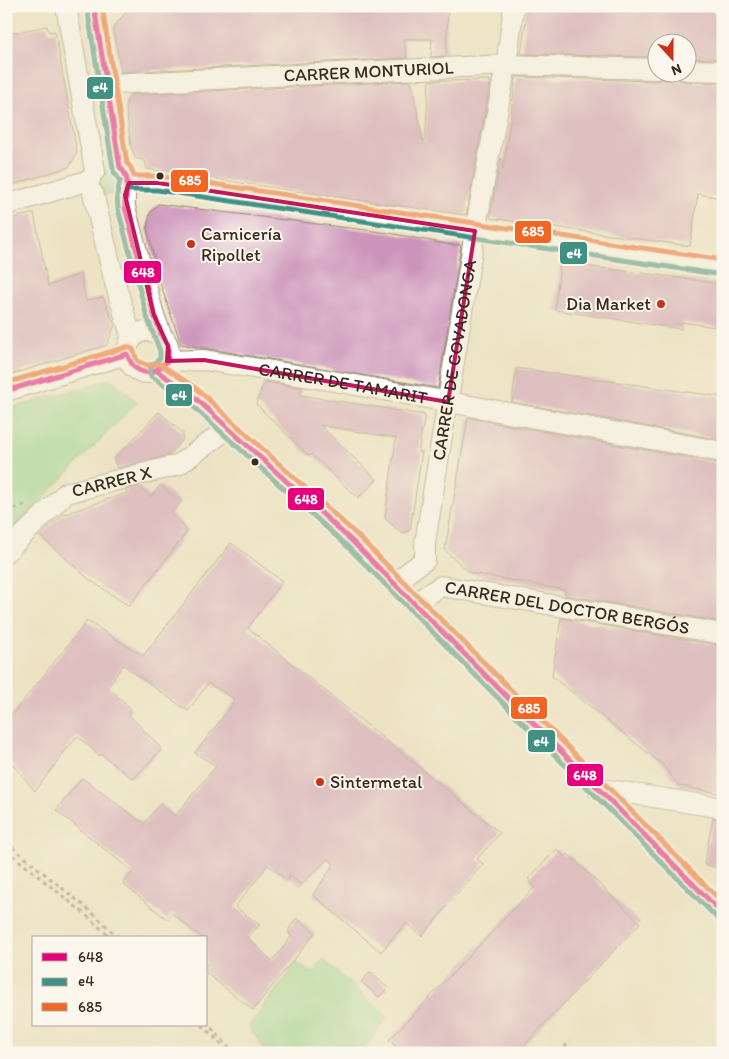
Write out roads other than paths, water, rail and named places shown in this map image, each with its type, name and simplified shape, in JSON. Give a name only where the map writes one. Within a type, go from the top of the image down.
[{"type":"street","points":[[66,6],[93,181],[130,346],[128,360],[144,373],[162,366]]},
{"type":"street","points":[[94,6],[125,182],[125,207],[154,315],[162,337],[168,346],[162,366]]},
{"type":"street","name":"CARRER DE COVADONGA","points":[[400,587],[407,573],[425,560],[425,542],[475,231],[506,65],[514,6]]},
{"type":"street","name":"CARRER MONTURIOL","points":[[80,87],[107,84],[506,65],[646,69]]},
{"type":"street","points":[[696,70],[723,70]]},
{"type":"street","points":[[6,205],[93,181],[104,165],[116,165],[125,182]]},
{"type":"street","points":[[93,181],[97,198],[108,202],[115,201],[125,182]]},
{"type":"street","points":[[125,182],[158,183],[723,268]]},
{"type":"street","points":[[6,391],[130,346],[142,332],[153,332],[162,337]]},
{"type":"street","name":"CARRER DE TAMARIT","points":[[162,366],[204,360],[328,380],[723,452]]},
{"type":"street","points":[[162,366],[308,499],[400,587],[596,788],[723,914]]},
{"type":"street","name":"CARRER X","points":[[6,552],[66,493],[178,465],[229,428]]},
{"type":"street","name":"CARRER DEL DOCTOR BERGÓS","points":[[415,603],[441,586],[723,634]]},
{"type":"street","points":[[596,788],[723,808]]},
{"type":"place","name":"Carnicería Ripollet","points":[[191,244]]},
{"type":"place","name":"Dia Market","points":[[661,304]]},
{"type":"place","name":"Sintermetal","points":[[320,782]]}]
